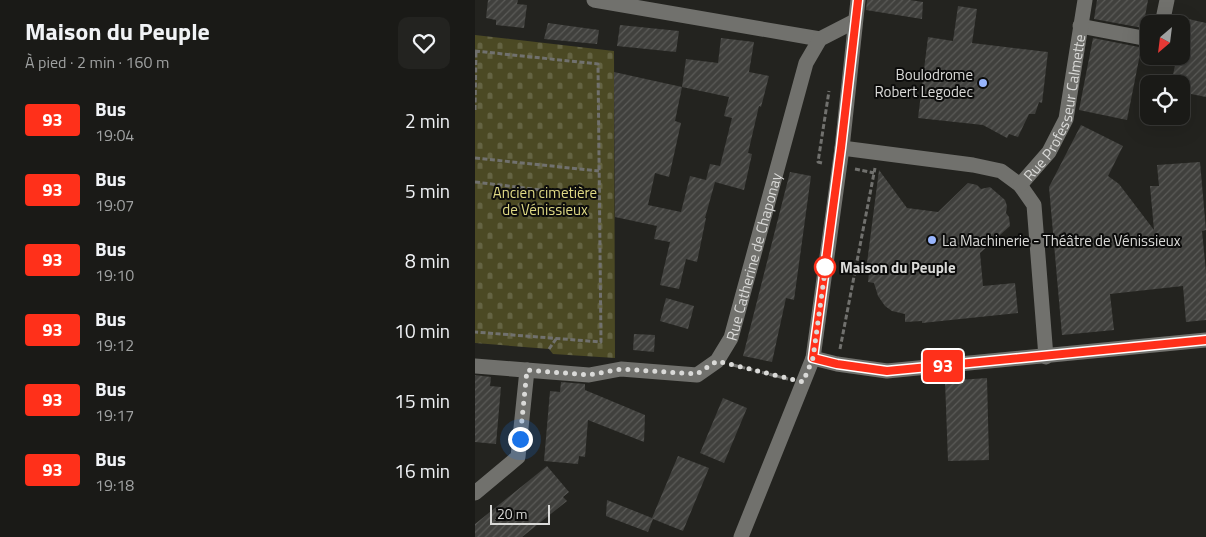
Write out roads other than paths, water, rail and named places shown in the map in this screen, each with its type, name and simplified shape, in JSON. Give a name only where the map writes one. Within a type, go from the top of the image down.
[{"type":"street","points":[[594,0],[821,39],[855,21]]},
{"type":"street","points":[[741,537],[813,358],[841,148],[858,0]]},
{"type":"street","name":"Rue Professeur Calmette","points":[[1020,185],[1049,152],[1066,119],[1085,0]]},
{"type":"street","points":[[1164,15],[1167,0]]},
{"type":"street","name":"Rue Professeur Calmette","points":[[1080,26],[1140,37]]},
{"type":"street","name":"Rue Catherine de Chaponay","points":[[475,366],[589,375],[621,369],[697,374],[717,361],[731,338],[806,63],[821,39]]},
{"type":"street","name":"Rue Professeur Calmette","points":[[841,148],[973,165],[1001,172],[1020,185],[1034,205],[1046,357]]},
{"type":"street","points":[[813,358],[837,364],[887,371],[1206,340]]},
{"type":"street","points":[[475,493],[518,458],[527,370]]},
{"type":"place","name":"Boulodrome Robert Legodec","points":[[983,83]]},
{"type":"place","name":"La Machinerie - Théâtre de Vénissieux","points":[[932,240]]},
{"type":"place","name":"Maison du Peuple","points":[[825,267]]},
{"type":"park label","name":"Ancien cimetière de Vénissieux","points":[[545,200]]}]
